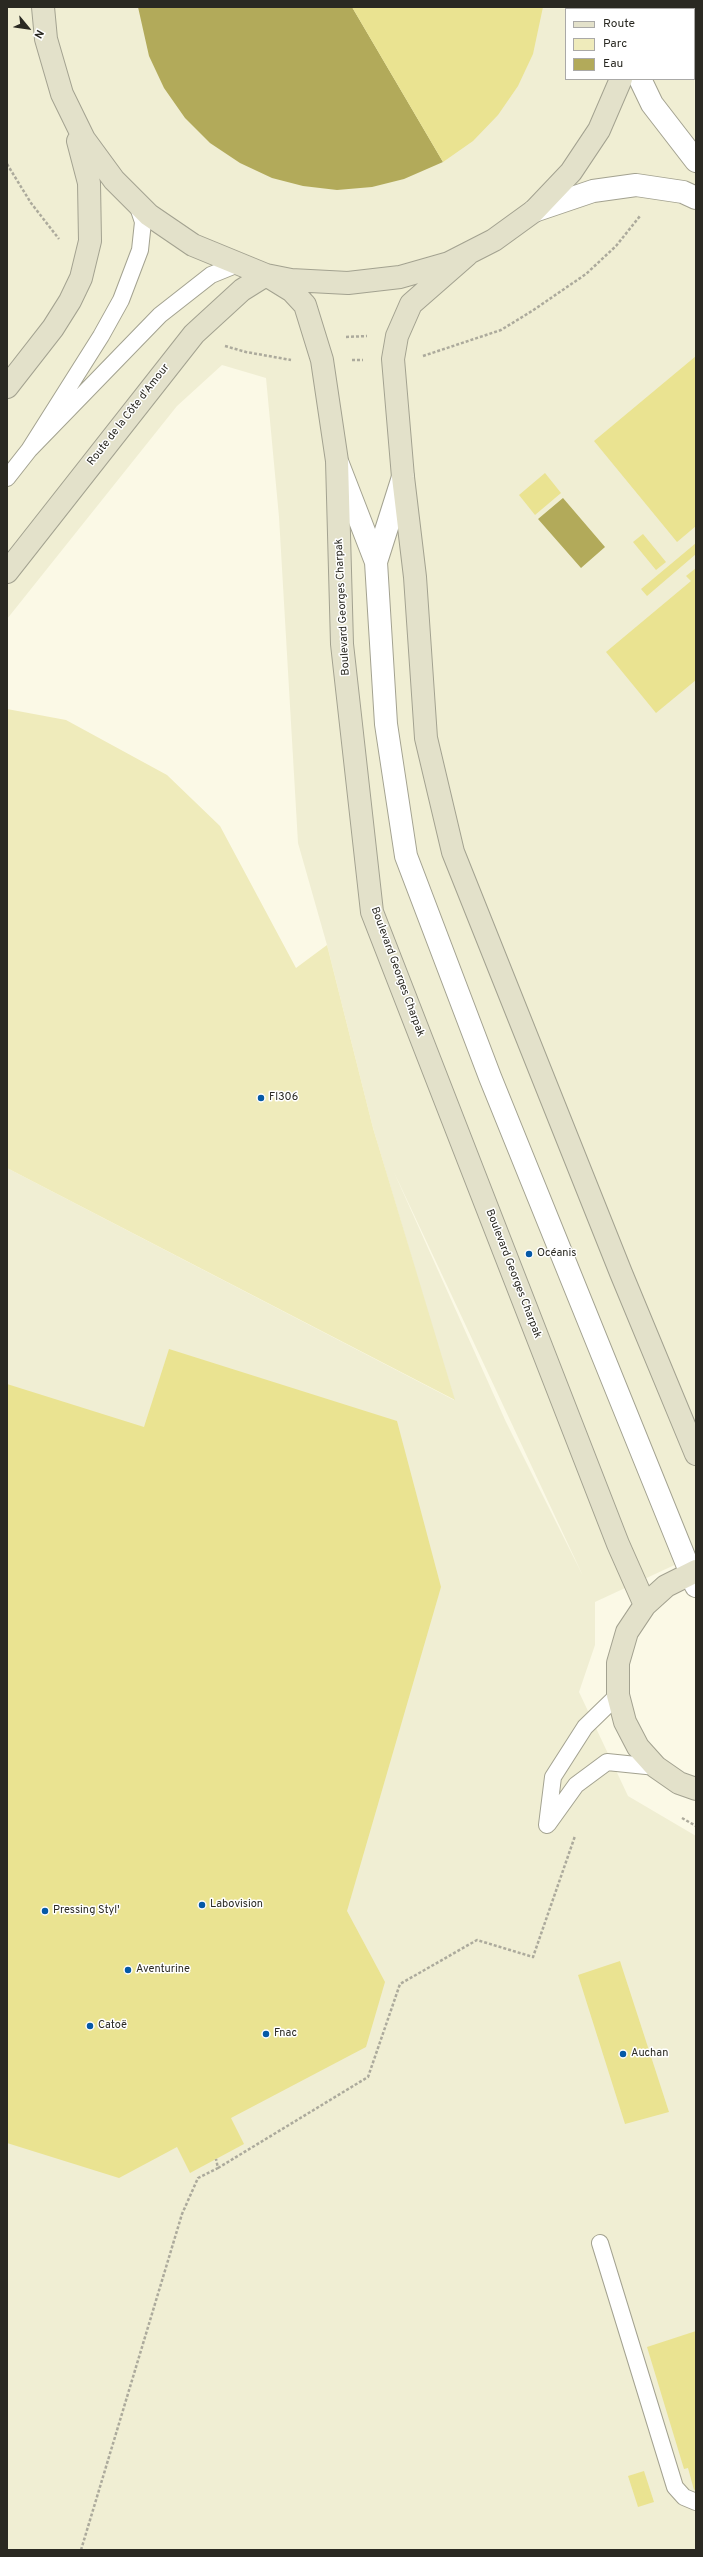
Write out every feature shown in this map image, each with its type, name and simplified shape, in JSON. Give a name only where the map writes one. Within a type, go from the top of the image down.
[{"type":"main road","points":[[7,387],[53,328],[70,301],[86,260],[90,240],[89,183],[72,117],[53,67],[46,39],[43,7]]},
{"type":"main road","points":[[72,117],[100,163],[137,204],[172,233],[193,245],[266,275],[324,283],[369,282],[425,271],[467,255],[494,240],[534,211],[554,191],[585,154],[608,112],[621,80]]},
{"type":"main road","points":[[467,255],[411,304],[396,336],[393,359],[403,477],[416,577],[426,738],[453,852],[618,1266],[696,1454]]},
{"type":"main road","name":"Boulevard Georges Charpak","points":[[266,275],[292,291],[305,305],[322,360],[337,461],[342,644],[372,912],[618,1544],[644,1605]]},
{"type":"main road","name":"Route de la Côte d'Amour","points":[[7,572],[194,334],[236,295],[266,275]]},
{"type":"main road","points":[[694,1576],[666,1586],[644,1605],[628,1632],[618,1663],[618,1695],[625,1722],[638,1747],[656,1767],[679,1783],[696,1789]]},
{"type":"street","points":[[640,80],[652,104],[696,161]]},
{"type":"street","points":[[534,211],[593,191],[636,185],[682,192],[696,198]]},
{"type":"street","points":[[337,461],[376,562],[386,724],[406,856],[490,1077],[694,1576]]},
{"type":"street","points":[[376,562],[403,477]]},
{"type":"lane","points":[[29,450],[101,336],[123,294],[140,250],[143,222],[137,204]]},
{"type":"lane","points":[[7,478],[29,450],[156,318],[211,275],[238,264]]},
{"type":"lane","points":[[618,1695],[585,1726],[553,1777],[547,1825],[576,1785],[608,1762],[656,1767]]},
{"type":"lane","points":[[600,2243],[675,2488],[684,2497],[696,2502]]},
{"type":"path","points":[[7,164],[50,229]]},
{"type":"path","points":[[430,355],[501,330],[532,311],[586,274],[616,246],[644,210]]},
{"type":"path","points":[[338,338],[374,336]]},
{"type":"path","points":[[221,345],[246,352],[297,361]]},
{"type":"path","points":[[677,1815],[696,1826]]},
{"type":"path","points":[[81,2550],[182,2214],[198,2178],[218,2168],[368,2077],[400,1984],[477,1940],[533,1957],[576,1834]]},
{"type":"path","points":[[216,2159],[218,2168]]},
{"type":"shaded area","points":[[7,7],[696,7],[696,1555],[595,1602],[595,1645],[579,1692],[628,1796],[696,1836],[696,2550],[7,2550],[7,1168],[454,1400],[373,1128],[327,945],[298,843],[279,517],[266,378],[222,365],[177,406],[7,619]],"holes":[[[393,1170],[583,1576],[506,1422]]]},
{"type":"green space","points":[[7,709],[66,720],[167,775],[220,826],[296,968],[327,945],[373,1128],[455,1400],[7,1168]]},
{"type":"water","points":[[138,7],[352,7],[443,162],[404,179],[372,187],[337,190],[303,186],[272,178],[240,163],[210,143],[185,118],[164,88],[149,56]]},
{"type":"water","points":[[563,498],[605,547],[581,568],[538,519]]},
{"type":"building","points":[[352,7],[543,7],[533,54],[518,86],[498,115],[473,141],[443,162]]},
{"type":"building","points":[[696,356],[696,526],[677,542],[594,441]]},
{"type":"building","points":[[545,473],[561,493],[535,515],[519,495]]},
{"type":"building","points":[[643,534],[666,562],[656,570],[633,542]]},
{"type":"building","points":[[696,543],[696,554],[647,596],[641,589]]},
{"type":"building","points":[[696,568],[696,680],[656,713],[606,652],[691,581],[686,576]]},
{"type":"building","points":[[169,1349],[397,1421],[441,1587],[347,1911],[385,1982],[366,2047],[231,2118],[244,2144],[190,2173],[177,2147],[119,2178],[7,2143],[7,1384],[144,1427]]},
{"type":"building","points":[[620,1961],[669,2112],[625,2124],[578,1975]]},
{"type":"building","points":[[696,2331],[696,2489],[694,2490],[688,2468],[684,2469],[647,2347]]},
{"type":"building","points":[[644,2471],[654,2502],[638,2507],[628,2476]]},
{"type":"place","name":"Fl306","points":[[261,1098]]},
{"type":"place","name":"Océanis","points":[[529,1254]]},
{"type":"place","name":"Labovision","points":[[202,1905]]},
{"type":"place","name":"Pressing Styl'","points":[[45,1911]]},
{"type":"place","name":"Aventurine","points":[[128,1970]]},
{"type":"place","name":"Catoë","points":[[90,2026]]},
{"type":"place","name":"Fnac","points":[[266,2034]]},
{"type":"place","name":"Auchan","points":[[623,2054]]}]
